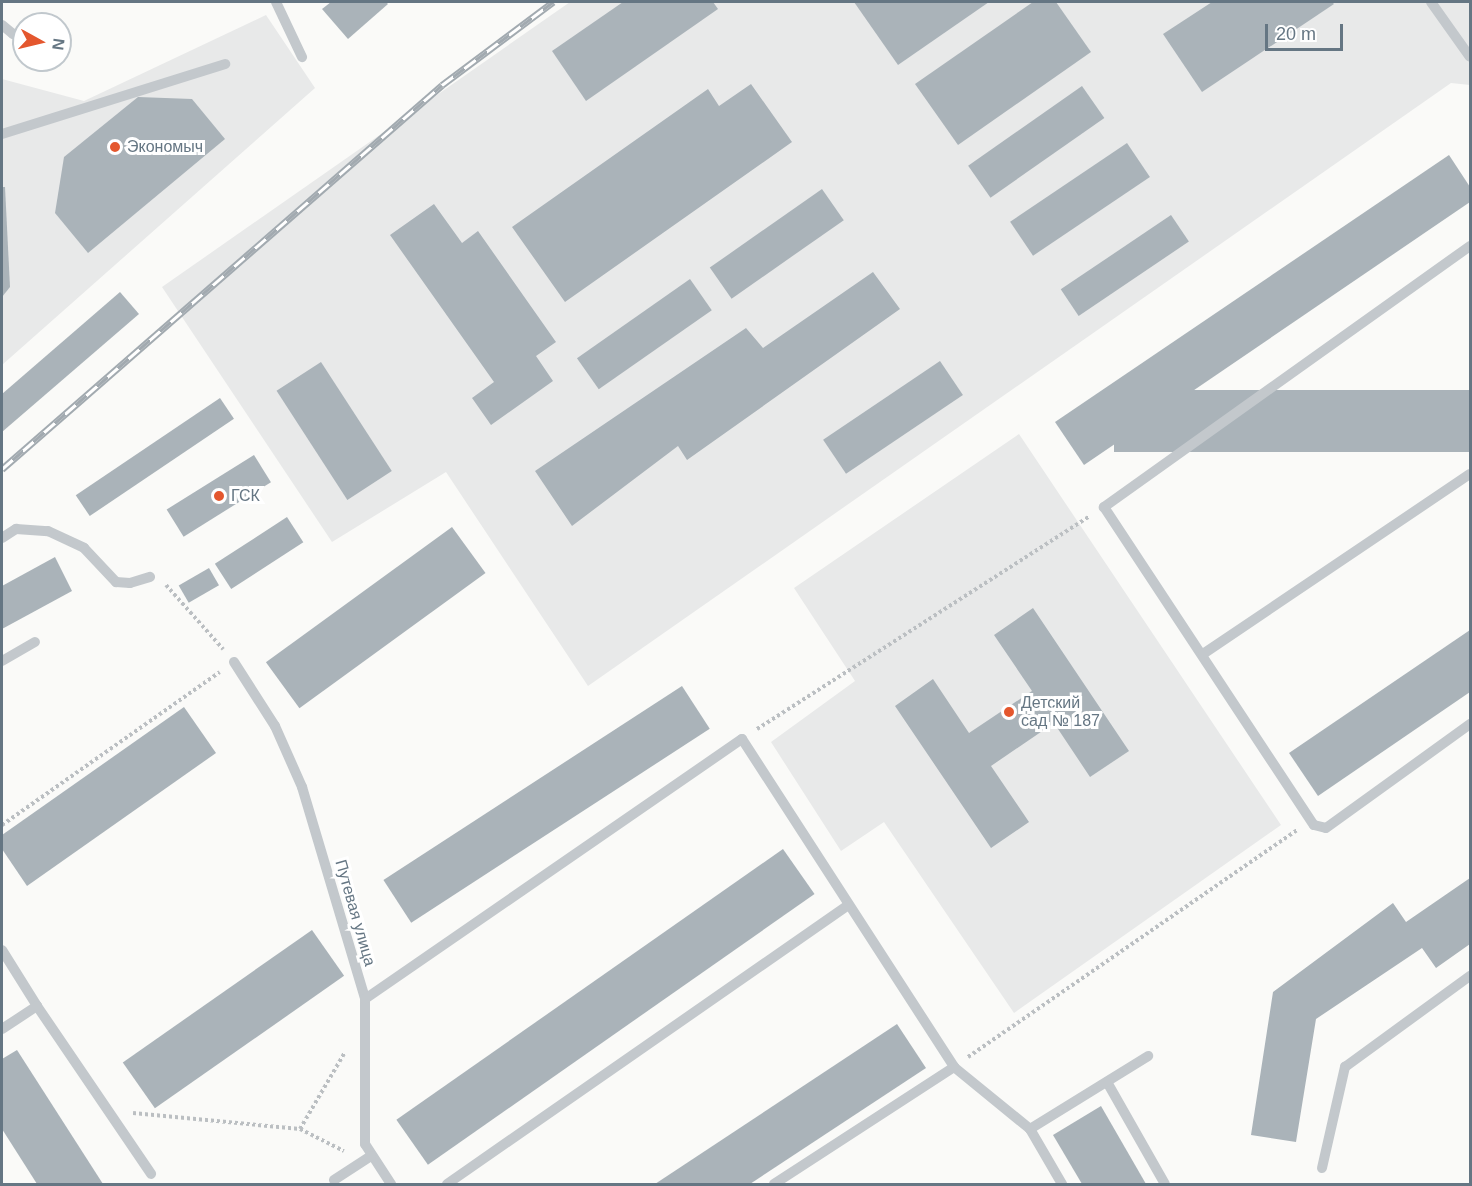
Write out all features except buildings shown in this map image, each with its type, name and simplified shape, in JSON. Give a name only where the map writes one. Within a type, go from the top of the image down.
[{"type":"lane","points":[[276,2],[302,57]]},
{"type":"lane","points":[[1431,2],[1470,57]]},
{"type":"lane","points":[[2,134],[225,64]]},
{"type":"lane","points":[[1470,246],[1104,507],[1314,825],[1326,828],[1470,724]]},
{"type":"lane","points":[[1203,654],[1470,474]]},
{"type":"lane","points":[[2,538],[16,529],[48,531],[84,548],[116,582],[130,583],[150,577]]},
{"type":"lane","points":[[2,661],[35,642]]},
{"type":"lane","name":"Путевая улица","points":[[234,662],[275,726],[302,787],[365,999],[364,1137],[367,1159],[391,1185]]},
{"type":"lane","points":[[365,999],[742,739],[954,1067],[1030,1129],[1062,1185]]},
{"type":"lane","points":[[447,1185],[849,904]]},
{"type":"lane","points":[[2,950],[37,1006],[151,1174]]},
{"type":"lane","points":[[1322,1168],[1345,1066],[1470,976]]},
{"type":"lane","points":[[2,1029],[37,1006]]},
{"type":"lane","points":[[1030,1129],[1148,1056]]},
{"type":"lane","points":[[774,1185],[954,1067]]},
{"type":"lane","points":[[1107,1082],[1165,1185]]},
{"type":"lane","points":[[334,1180],[367,1159]]},
{"type":"path","points":[[742,739],[1104,507]]},
{"type":"path","points":[[2,825],[234,662],[162,581],[150,577]]},
{"type":"path","points":[[954,1067],[1310,820]]},
{"type":"path","points":[[300,1129],[347,1049]]},
{"type":"path","points":[[108,1111],[300,1129],[367,1159]]},
{"type":"shaded area","points":[[570,2],[1470,2],[1470,85],[1451,83],[588,686],[446,472],[332,542],[162,287]]},
{"type":"shaded area","points":[[266,15],[315,88],[2,365],[2,79],[84,101]]},
{"type":"shaded area","name":"Детский сад № 187","points":[[1019,434],[1281,825],[1014,1013],[884,822],[841,851],[771,742],[855,681],[794,588]]},
{"type":"railway","points":[[2,469],[442,85],[553,2]]},
{"type":"place","name":"Экономыч","points":[[115,147]]},
{"type":"place","name":"ГСК","points":[[219,496]]},
{"type":"place","name":"Детский сад № 187","points":[[1009,712]]}]
